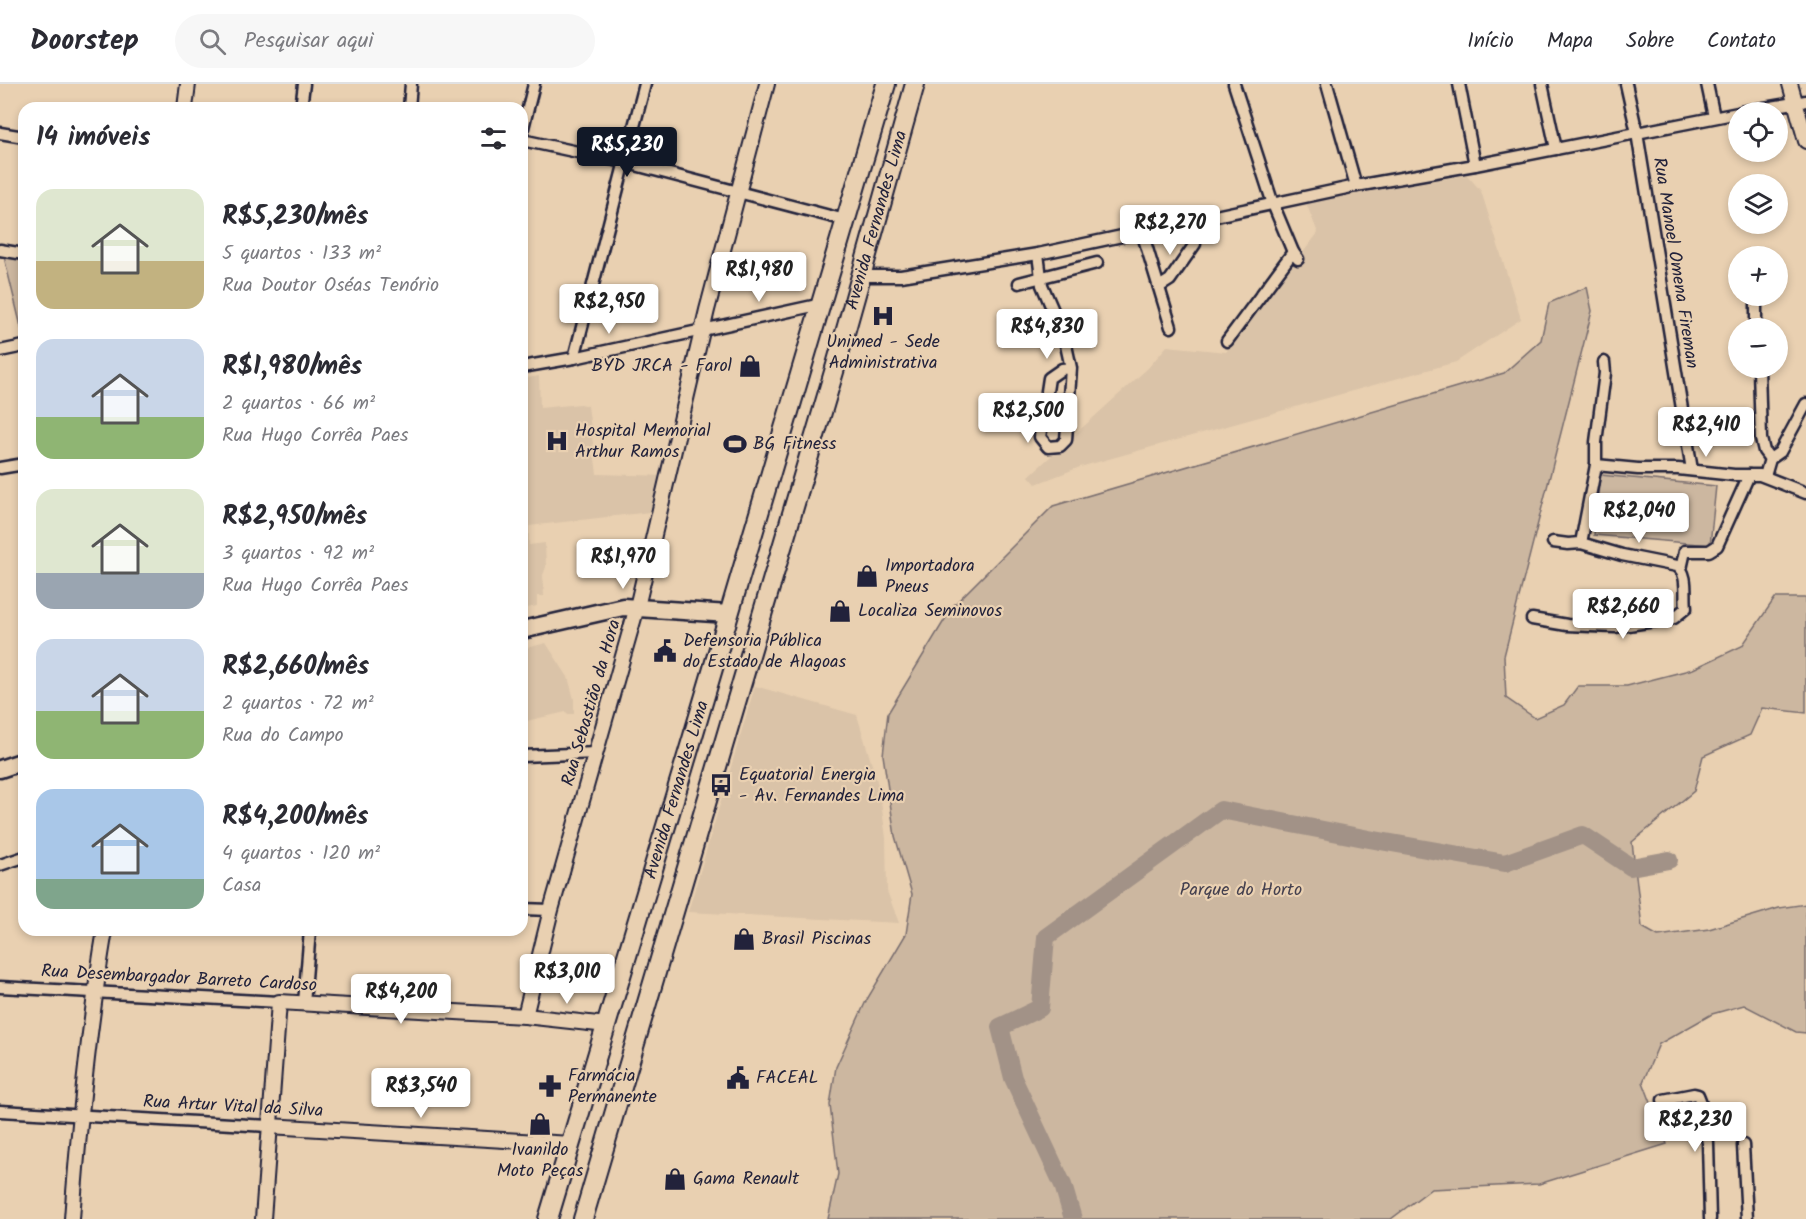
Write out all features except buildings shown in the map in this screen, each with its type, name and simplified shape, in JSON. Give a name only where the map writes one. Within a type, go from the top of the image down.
[{"type":"highway","name":"Avenida Fernandes Lima","points":[[548,1219],[886,84]]},
{"type":"highway","name":"Avenida Fernandes Lima","points":[[584,1219],[861,276],[915,84]]},
{"type":"main road","points":[[528,629],[623,607],[729,614]]},
{"type":"main road","points":[[0,769],[18,763]]},
{"type":"street","points":[[186,102],[188,84]]},
{"type":"street","points":[[302,102],[304,84]]},
{"type":"street","points":[[410,102],[411,84]]},
{"type":"street","points":[[528,108],[534,84]]},
{"type":"street","points":[[574,358],[645,84]]},
{"type":"street","name":"Rua Sebastião da Hora","points":[[525,1016],[551,910],[638,607],[702,330],[767,84]]},
{"type":"street","points":[[1227,341],[1295,256],[1273,204],[1234,84]]},
{"type":"street","points":[[1327,84],[1356,186]]},
{"type":"street","points":[[1472,84],[1460,85],[1475,165]]},
{"type":"street","points":[[1542,84],[1556,149]]},
{"type":"street","name":"Rua Manoel Omena Fireman","points":[[1626,84],[1637,133],[1692,470]]},
{"type":"street","points":[[1707,84],[1714,117]]},
{"type":"street","points":[[1790,84],[1800,102],[1806,141]]},
{"type":"street","points":[[861,276],[901,276],[1038,254],[1356,186],[1728,115]]},
{"type":"street","points":[[0,133],[18,136]]},
{"type":"street","points":[[528,141],[624,162],[846,220]]},
{"type":"street","points":[[1142,232],[1171,327]]},
{"type":"street","points":[[1159,287],[1170,280],[1195,244]]},
{"type":"street","points":[[0,250],[18,253]]},
{"type":"street","points":[[1038,254],[1043,290],[1064,336],[1071,368],[1066,440],[1060,446],[1052,448],[1044,444],[1040,437],[1049,378],[1062,369],[1071,368]]},
{"type":"street","points":[[1020,283],[1097,263]]},
{"type":"street","points":[[528,366],[822,304]]},
{"type":"street","points":[[0,351],[18,347]]},
{"type":"street","points":[[1581,543],[1596,465],[1599,413],[1605,373],[1604,362]]},
{"type":"street","points":[[1759,378],[1761,439],[1764,451],[1770,459]]},
{"type":"street","points":[[1765,476],[1770,459],[1780,452],[1806,404]]},
{"type":"street","points":[[0,468],[18,465]]},
{"type":"street","points":[[1596,465],[1765,476],[1806,493]]},
{"type":"street","points":[[1532,620],[1567,625],[1615,627],[1674,618],[1684,610],[1685,604],[1685,578],[1681,568],[1685,551],[1709,550],[1717,546],[1749,475]]},
{"type":"street","points":[[1553,542],[1581,543],[1681,568]]},
{"type":"street","points":[[528,756],[596,753]]},
{"type":"street","points":[[0,865],[18,859]]},
{"type":"street","points":[[528,909],[551,910]]},
{"type":"street","points":[[72,1219],[80,1117],[104,936]]},
{"type":"street","points":[[304,1003],[310,936]]},
{"type":"street","name":"Rua Desembargador Barreto Cardoso","points":[[0,987],[525,1016],[607,1025]]},
{"type":"street","points":[[263,1219],[279,1002]]},
{"type":"street","points":[[1663,1100],[1694,1094],[1698,1095],[1700,1100],[1709,1153],[1710,1219]]},
{"type":"street","name":"Rua Artur Vital da Silva","points":[[0,1112],[571,1144]]},
{"type":"street","points":[[1743,1145],[1747,1219]]},
{"type":"shaded area","points":[[1467,175],[1481,191],[1521,319],[1456,362],[1080,467],[1036,484],[1029,476],[1148,368],[1167,346],[1226,352],[1318,233],[1306,203]]},
{"type":"shaded area","name":"Hospital Memorial Arthur Ramos","points":[[539,376],[540,408],[580,404],[588,406],[597,474],[668,476],[650,512],[529,526],[529,545],[545,543],[546,567],[543,575],[544,596],[537,596],[537,606],[528,608],[528,378]]},
{"type":"shaded area","points":[[546,643],[568,677],[574,699],[574,714],[566,712],[528,721],[528,648]]},
{"type":"shaded area","points":[[755,686],[857,715],[879,788],[886,838],[887,891],[899,923],[688,912]]},
{"type":"green space","points":[[4,257],[18,258],[18,314]]},
{"type":"green space","name":"Parque do Horto","points":[[1587,287],[1592,311],[1504,656],[1506,698],[1535,718],[1564,705],[1578,686],[1627,686],[1693,669],[1742,646],[1775,598],[1806,598],[1806,713],[1762,708],[1750,735],[1703,756],[1694,791],[1632,842],[1642,927],[1658,936],[1709,929],[1779,908],[1806,904],[1806,1033],[1796,1032],[1744,1005],[1712,1014],[1659,1044],[1643,1082],[1667,1144],[1539,1184],[1431,1189],[1391,1219],[828,1219],[838,1174],[830,1105],[836,1067],[866,1001],[906,934],[912,894],[895,836],[883,755],[888,713],[953,606],[1053,506],[1504,373],[1541,340],[1549,303]]},
{"type":"green space","points":[[1600,475],[1716,486],[1710,545],[1594,535]]},
{"type":"waterway","points":[[1073,1219],[1063,1185],[1013,1078],[1000,1027],[1040,1008],[1046,937],[1221,810],[1505,863],[1583,835],[1631,867],[1669,860]]},
{"type":"place","name":"Unimed - Sede Administrativa","points":[[883,316]]},
{"type":"place","name":"BYD JRCA - Farol","points":[[750,366]]},
{"type":"place","name":"Hospital Memorial Arthur Ramos","points":[[557,441]]},
{"type":"place","name":"BG Fitness","points":[[735,444]]},
{"type":"place","name":"Importadora Pneus","points":[[867,576]]},
{"type":"place","name":"Localiza Seminovos","points":[[840,611]]},
{"type":"place","name":"Defensoria Pública do Estado de Alagoas","points":[[665,651]]},
{"type":"place","name":"Equatorial Energia - Av. Fernandes Lima","points":[[721,785]]},
{"type":"place","name":"Brasil Piscinas","points":[[744,939]]},
{"type":"place","name":"FACEAL","points":[[738,1078]]},
{"type":"place","name":"Farmácia Permanente","points":[[550,1086]]},
{"type":"place","name":"Ivanildo Moto Peças","points":[[540,1124]]},
{"type":"place","name":"Gama Renault","points":[[675,1179]]}]
